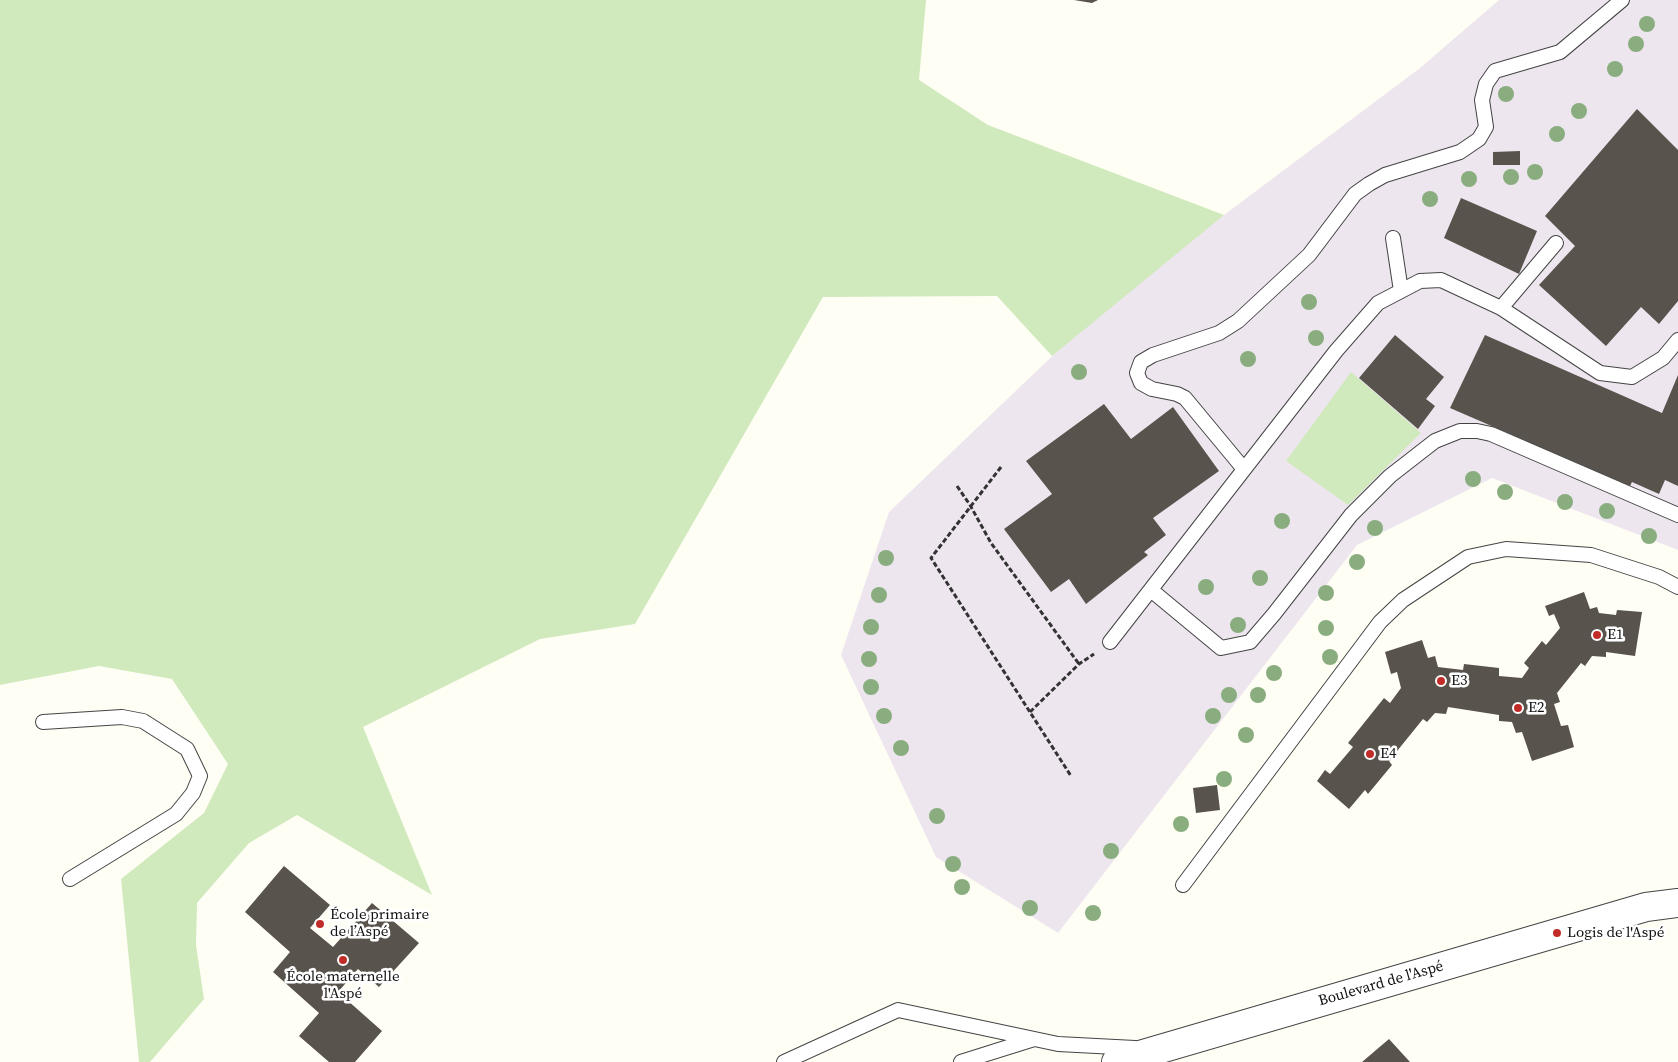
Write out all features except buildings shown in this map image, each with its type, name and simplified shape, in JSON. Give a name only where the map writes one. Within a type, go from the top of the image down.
[{"type":"street","name":"Boulevard de l'Aspé","points":[[1646,907],[1678,886]]},
{"type":"street","name":"Boulevard de l'Aspé","points":[[1116,1062],[1646,907],[1678,903]]},
{"type":"lane","points":[[1243,468],[1184,398],[1177,394],[1152,389],[1142,383],[1137,373],[1141,362],[1153,355],[1219,333],[1238,321],[1309,256],[1355,194],[1368,184],[1384,176],[1460,152],[1479,139],[1486,127],[1482,100],[1486,84],[1495,71],[1560,52],[1622,0]]},
{"type":"lane","points":[[1393,238],[1401,291]]},
{"type":"lane","points":[[1501,308],[1556,243]]},
{"type":"lane","points":[[1110,642],[1243,468],[1348,337],[1378,303],[1420,281],[1441,280],[1501,308],[1600,373],[1632,377],[1663,358],[1678,340]]},
{"type":"lane","points":[[1150,590],[1221,648],[1250,642],[1351,515],[1390,476],[1435,441],[1460,431],[1477,430],[1491,434],[1678,515]]},
{"type":"lane","points":[[1184,885],[1380,622],[1403,600],[1468,557],[1506,549],[1591,555],[1659,577],[1678,587]]},
{"type":"lane","points":[[43,722],[122,717],[144,721],[187,750],[200,776],[193,793],[176,814],[70,879]]},
{"type":"lane","points":[[784,1062],[898,1010],[1058,1044],[1161,1049]]},
{"type":"lane","points":[[961,1062],[1035,1039]]},
{"type":"path","points":[[1001,467],[931,558],[1071,776]]},
{"type":"path","points":[[957,486],[991,543],[1079,664]]},
{"type":"path","points":[[1030,712],[1079,664],[1110,642]]},
{"type":"shaded area","points":[[1499,0],[1678,0],[1678,550],[1492,478],[1357,545],[1058,933],[936,857],[841,655],[889,512],[1112,299],[1420,68]]},
{"type":"green space","points":[[0,0],[926,0],[919,80],[988,125],[1224,215],[1052,356],[997,296],[823,297],[635,624],[540,639],[363,727],[432,895],[297,815],[249,843],[197,903],[196,945],[204,999],[150,1062],[139,1062],[121,879],[204,813],[228,764],[172,679],[99,666],[0,685]]},
{"type":"green space","points":[[1351,372],[1421,433],[1348,505],[1286,461]]},
{"type":"place","name":"E1","points":[[1597,635]]},
{"type":"place","name":"E3","points":[[1441,681]]},
{"type":"place","name":"E2","points":[[1518,708]]},
{"type":"place","name":"E4","points":[[1370,754]]},
{"type":"place","name":"École primaire de l’Aspé","points":[[320,924]]},
{"type":"place","name":"Logis de l'Aspé","points":[[1557,933]]},
{"type":"place","name":"École maternelle l'Aspé","points":[[343,960]]}]
